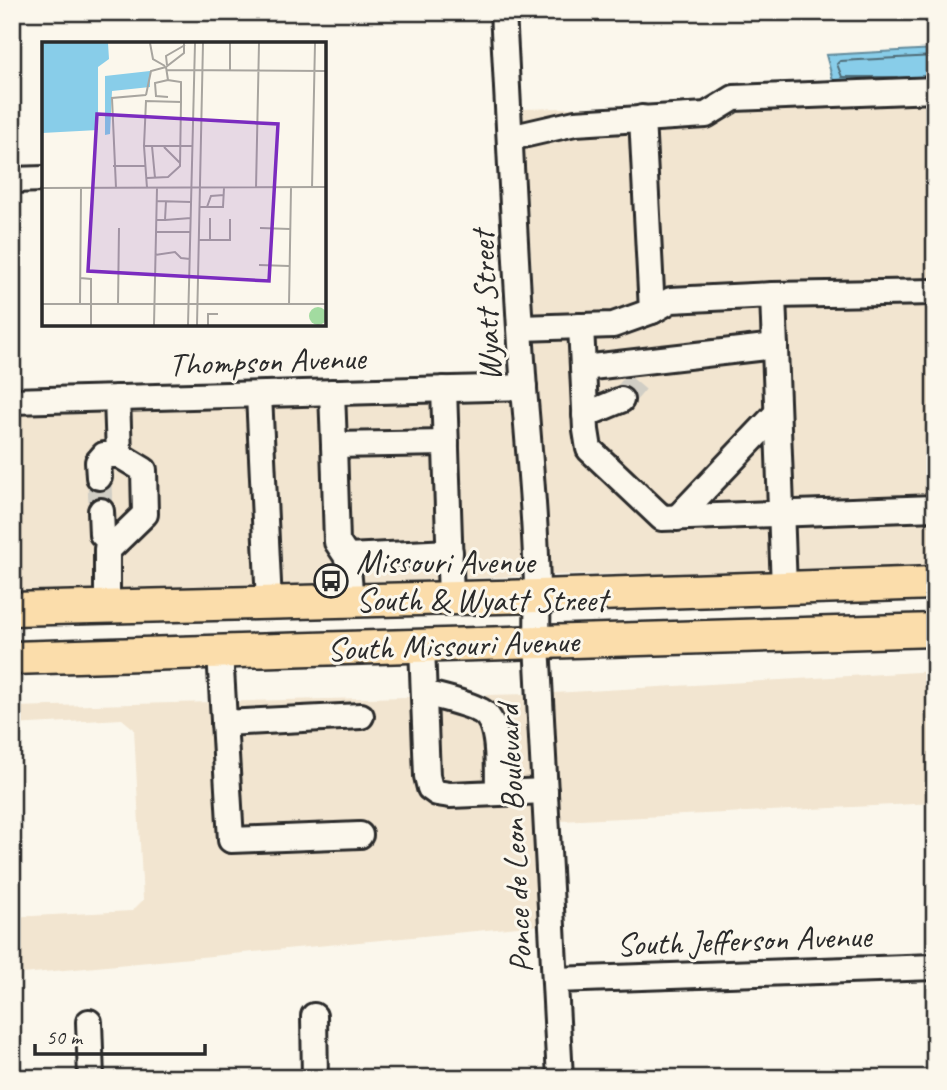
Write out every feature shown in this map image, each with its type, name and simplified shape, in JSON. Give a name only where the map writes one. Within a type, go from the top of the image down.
[{"type":"main road","name":"South Missouri Avenue","points":[[12,609],[935,583]]},
{"type":"main road","name":"South Missouri Avenue","points":[[12,658],[935,630]]},
{"type":"street","name":"Wyatt Street","points":[[503,12],[538,596]]},
{"type":"street","points":[[510,138],[575,123],[706,115],[734,98],[935,90]]},
{"type":"street","points":[[642,118],[652,311]]},
{"type":"street","points":[[12,180],[42,179]]},
{"type":"street","points":[[521,328],[613,324],[652,311],[671,300],[935,292]]},
{"type":"street","points":[[773,295],[784,587]]},
{"type":"street","points":[[581,326],[589,449],[662,518],[935,508]]},
{"type":"street","points":[[583,369],[650,367],[775,346]]},
{"type":"street","name":"Thompson Avenue","points":[[12,401],[524,387]]},
{"type":"street","points":[[444,389],[451,598]]},
{"type":"street","points":[[332,392],[337,542],[347,557],[351,601]]},
{"type":"street","points":[[259,395],[269,603]]},
{"type":"street","points":[[107,545],[145,514],[145,470],[108,466],[117,398]]},
{"type":"street","points":[[585,415],[621,400]]},
{"type":"street","points":[[677,517],[777,413]]},
{"type":"street","points":[[334,445],[446,443]]},
{"type":"street","points":[[107,510],[102,534],[107,545],[107,607]]},
{"type":"street","points":[[347,557],[450,552]]},
{"type":"street","name":"Ponce de Leon Boulevard","points":[[538,596],[537,643],[560,1078]]},
{"type":"street","points":[[422,646],[427,776],[430,788],[437,793],[450,795],[545,791]]},
{"type":"street","points":[[220,652],[231,840],[360,835]]},
{"type":"street","points":[[424,693],[480,710],[488,716],[493,723],[498,793]]},
{"type":"street","points":[[224,723],[361,716]]},
{"type":"street","name":"South Jefferson Avenue","points":[[555,980],[935,967]]},
{"type":"street","points":[[314,1016],[316,1078]]},
{"type":"street","points":[[89,1022],[91,1078]]},
{"type":"shaded area","points":[[834,84],[935,85],[935,571],[550,575],[522,109],[681,105]]},
{"type":"shaded area","points":[[512,399],[521,496],[524,576],[12,597],[12,413]]},
{"type":"shaded area","points":[[935,671],[935,803],[560,821],[553,693]]},
{"type":"shaded area","points":[[527,694],[539,925],[12,975],[12,917],[132,911],[143,900],[134,729],[122,719],[12,725],[12,707]]},
{"type":"water","points":[[935,49],[935,85],[834,84],[826,55]]},
{"type":"tunnel","points":[[621,400],[643,374]]},
{"type":"tunnel","points":[[99,477],[101,511]]},
{"type":"place","name":"Missouri Avenue South & Wyatt Street","points":[[331,581]]}]
